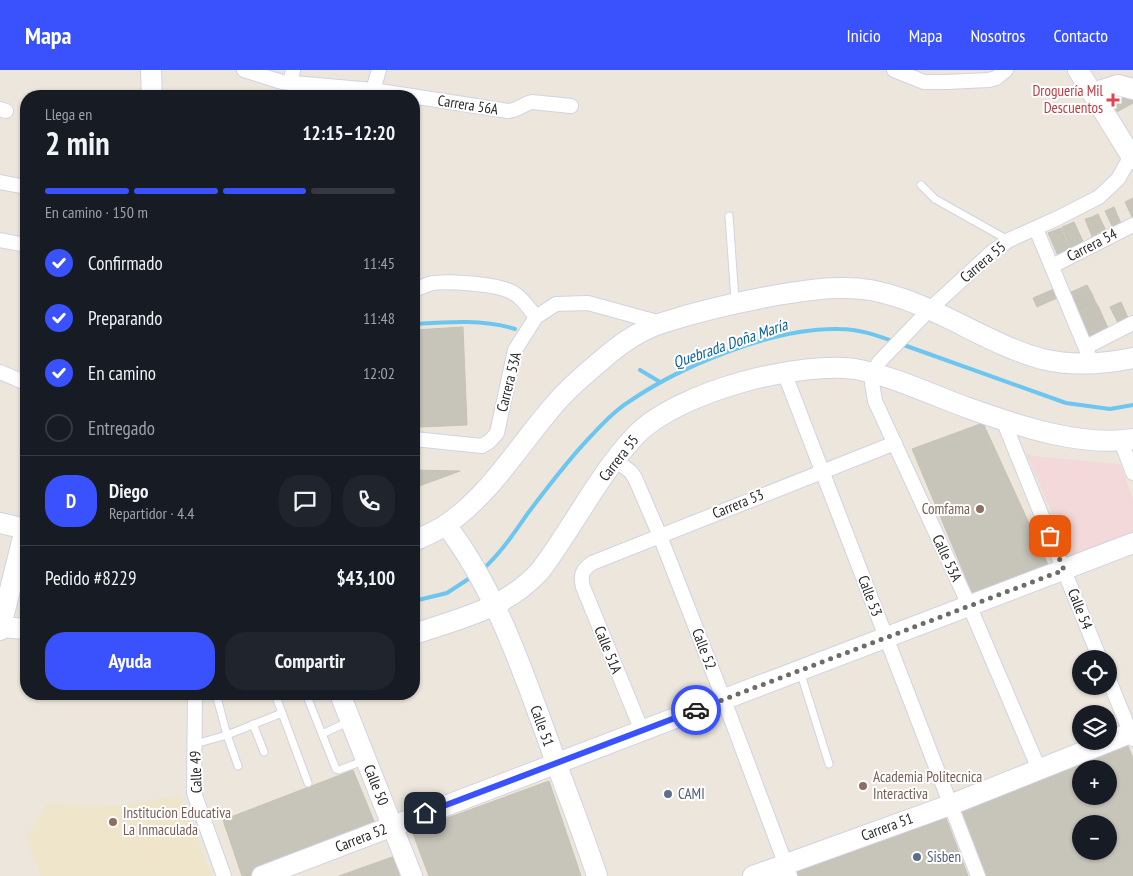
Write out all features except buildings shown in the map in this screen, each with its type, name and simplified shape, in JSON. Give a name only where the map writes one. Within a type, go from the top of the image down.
[{"type":"street","name":"Carrera 56A","points":[[244,70],[265,78],[292,76],[357,90]]},
{"type":"street","points":[[367,90],[379,70]]},
{"type":"street","points":[[894,70],[924,82],[989,80],[996,78],[1006,70]]},
{"type":"street","points":[[1078,70],[1132,158]]},
{"type":"street","points":[[1093,93],[1118,85],[1133,88]]},
{"type":"street","name":"Carrera 56A","points":[[420,99],[508,111],[517,110],[532,102],[571,106]]},
{"type":"street","name":"Carrera 55","points":[[878,366],[923,316],[992,252],[1009,240],[1036,229],[1099,197],[1118,179],[1132,158]]},
{"type":"street","points":[[0,182],[20,186]]},
{"type":"street","name":"Carrera 54","points":[[1052,266],[1133,225]]},
{"type":"street","points":[[1036,229],[1089,355]]},
{"type":"street","points":[[0,240],[20,244]]},
{"type":"street","points":[[420,288],[445,282],[508,290],[523,301],[536,317]]},
{"type":"street","points":[[420,540],[452,532],[464,510],[498,475],[550,409],[580,378],[620,344],[661,323],[736,303],[816,289],[844,287],[871,290],[923,316],[1044,360],[1089,355],[1133,358]]},
{"type":"street","name":"Carrera 53A","points":[[420,440],[482,446],[490,441],[496,433],[515,350],[536,317],[556,304],[588,303],[661,323]]},
{"type":"street","points":[[1089,355],[1133,323]]},
{"type":"street","name":"Carrera 55","points":[[420,632],[494,602],[528,584],[540,571],[615,460],[637,434],[656,418],[678,405],[704,394],[784,372],[834,367],[859,370],[878,366],[1003,420],[1056,434],[1089,439],[1127,440]]},
{"type":"street","name":"Calle 53A","points":[[878,366],[873,393],[969,605],[1039,769]]},
{"type":"street","points":[[0,372],[20,380]]},
{"type":"street","name":"Calle 53","points":[[784,372],[978,876]]},
{"type":"street","name":"Calle 54","points":[[1003,420],[1096,650]]},
{"type":"street","points":[[1127,440],[1133,473]]},
{"type":"street","name":"Carrera 53","points":[[584,569],[592,563],[895,443]]},
{"type":"street","name":"Calle 52","points":[[615,460],[631,472],[660,536],[788,870]]},
{"type":"street","points":[[0,523],[20,527]]},
{"type":"street","name":"Calle 51","points":[[452,532],[494,602],[524,676],[598,876]]},
{"type":"street","name":"Carrera 52","points":[[262,876],[393,825],[492,793],[556,764],[1133,543]]},
{"type":"street","points":[[20,550],[1,624],[20,627]]},
{"type":"street","name":"Calle 51A","points":[[584,569],[581,578],[583,587],[642,731]]},
{"type":"street","points":[[1115,695],[1132,735]]},
{"type":"street","name":"Calle 49","points":[[195,700],[194,793],[224,876]]},
{"type":"street","name":"Calle 50","points":[[342,700],[412,876]]},
{"type":"street","name":"Carrera 51","points":[[753,876],[788,870],[1039,769],[1132,735]]},
{"type":"lane","points":[[921,185],[935,199],[1009,240]]},
{"type":"lane","points":[[729,216],[736,303]]},
{"type":"lane","points":[[800,671],[829,764]]},
{"type":"lane","points":[[218,700],[238,766]]},
{"type":"lane","points":[[277,700],[308,783]]},
{"type":"lane","points":[[308,700],[336,769],[339,770],[366,760]]},
{"type":"lane","points":[[195,744],[227,735],[282,713]]},
{"type":"lane","points":[[322,734],[351,721]]},
{"type":"lane","points":[[253,724],[264,752]]},
{"type":"shaded area","points":[[1026,453],[1032,456],[1120,464],[1133,499],[1133,533],[1071,556]]},
{"type":"shaded area","name":"Institucion Educativa La Inmaculada","points":[[180,796],[212,876],[41,876],[26,838],[48,803],[114,806]]},
{"type":"waterway","points":[[420,324],[478,322],[515,329]]},
{"type":"waterway","name":"Quebrada Doña María","points":[[483,569],[501,550],[551,483],[585,443],[615,412],[652,387],[676,374],[730,351],[787,334],[814,330],[846,329],[867,333],[895,342]]},
{"type":"waterway","name":"Quebrada Doña María","points":[[901,344],[1066,403],[1110,409],[1133,405]]},
{"type":"waterway","points":[[640,370],[660,382]]},
{"type":"waterway","name":"Quebrada Doña María","points":[[420,600],[447,593],[473,576]]},
{"type":"way so far","points":[[696,710],[1064,570],[1050,536]]},
{"type":"place","name":"Droguería Mil Descuentos","points":[[1113,100]]},
{"type":"place","name":"Comfama","points":[[980,509]]},
{"type":"place","name":"Academia Politecnica Interactiva","points":[[863,786]]},
{"type":"place","name":"CAMI","points":[[668,794]]},
{"type":"place","name":"Institucion Educativa La Inmaculada","points":[[113,822]]},
{"type":"place","name":"Sisben","points":[[917,857]]},
{"type":"route","points":[[425,813],[696,710]]}]
